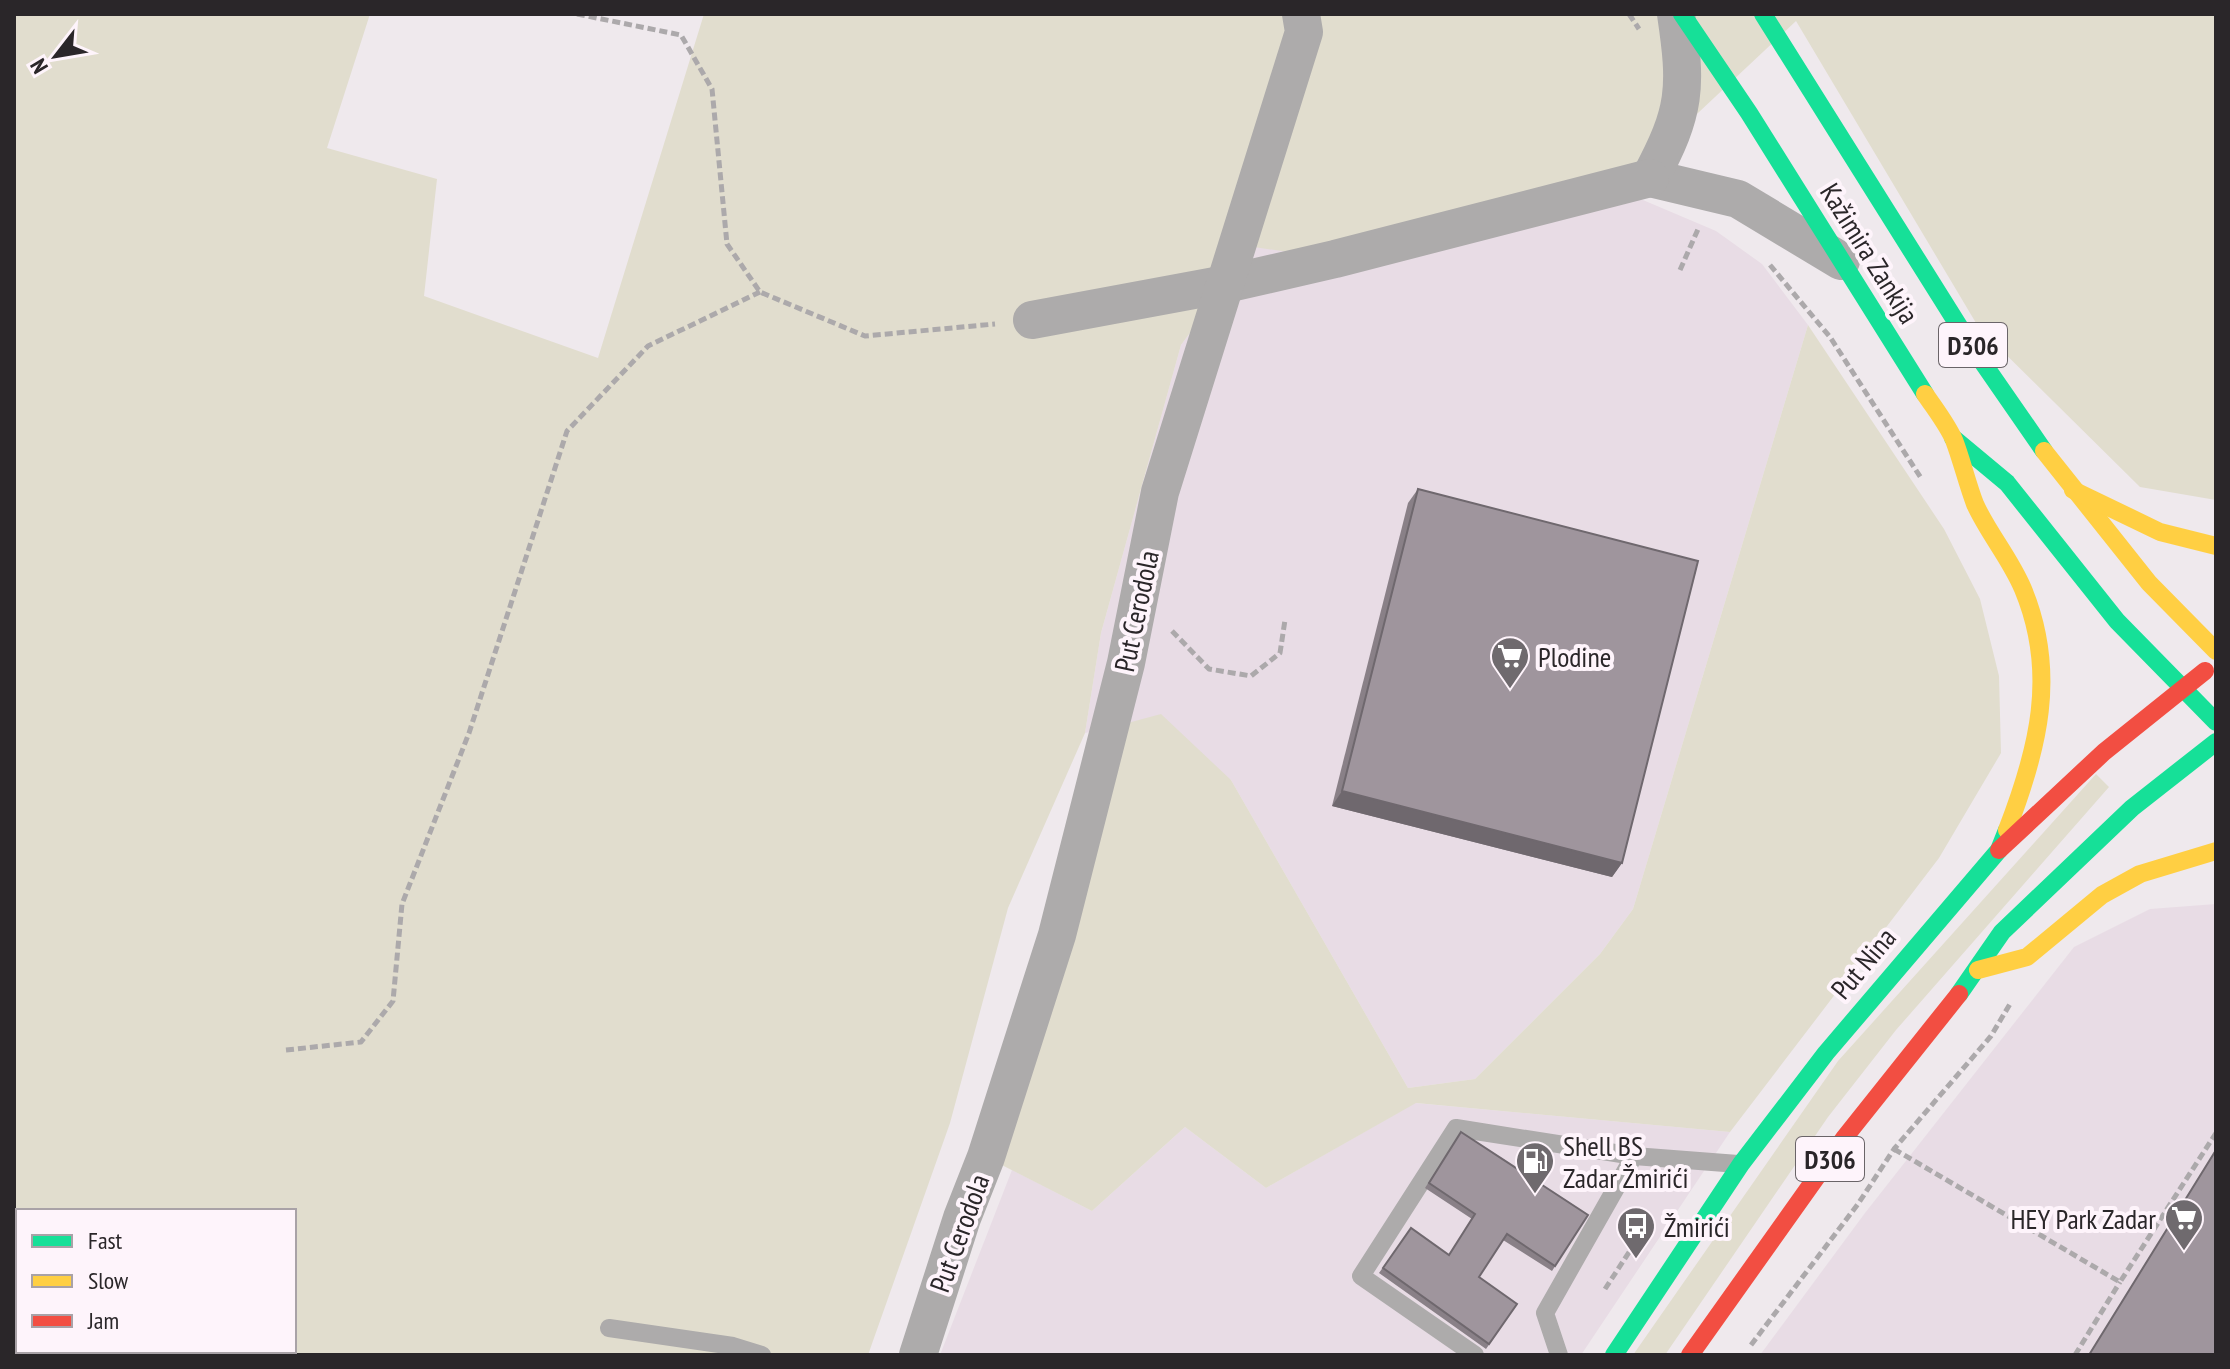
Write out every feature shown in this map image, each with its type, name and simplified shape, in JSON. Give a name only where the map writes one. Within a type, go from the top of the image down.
[{"type":"main road","name":"Kažimira Zankija","points":[[1682,14],[1953,438],[2007,483],[2117,621],[2216,722]]},
{"type":"main road","name":"Kažimira Zankija","points":[[1763,14],[2001,388],[2073,490],[2154,591],[2216,651]]},
{"type":"main road","name":"D306","points":[[1953,438],[1976,506],[2007,555],[2024,591],[2036,632],[2042,676],[2041,711],[2032,764],[1999,850]]},
{"type":"main road","points":[[2073,490],[2145,528],[2192,544],[2216,546]]},
{"type":"main road","name":"Put Nina","points":[[1614,1355],[1741,1164],[1835,1041],[1999,850],[2104,752],[2216,662]]},
{"type":"main road","name":"D306","points":[[1690,1355],[1845,1137],[1978,970],[2002,932],[2132,808],[2216,742]]},
{"type":"main road","points":[[1978,970],[2027,957],[2102,895],[2140,874],[2216,851]]},
{"type":"street","name":"Put Cerodola","points":[[918,1355],[1057,935],[1126,663],[1160,492],[1304,32],[1301,14]]},
{"type":"street","points":[[1650,178],[1673,135],[1683,103],[1684,67],[1676,14]]},
{"type":"street","points":[[1032,320],[1226,284],[1617,189],[1650,178],[1738,199],[1841,261]]},
{"type":"lane","points":[[1475,1355],[1361,1276],[1456,1128],[1634,1156],[1741,1164]]},
{"type":"lane","points":[[1559,1355],[1545,1313],[1634,1156]]},
{"type":"lane","points":[[609,1328],[733,1346],[762,1355]]},
{"type":"path","points":[[577,14],[681,35],[712,89],[727,244],[760,292],[865,336],[1032,320]]},
{"type":"path","points":[[1629,14],[1640,30]]},
{"type":"path","points":[[1680,270],[1699,226]]},
{"type":"path","points":[[1765,259],[1830,337],[1923,481]]},
{"type":"path","points":[[286,1050],[361,1042],[393,1001],[402,904],[469,733],[567,431],[648,346],[760,292]]},
{"type":"path","points":[[1170,621],[1172,634],[1209,669],[1251,676],[1280,653],[1285,620]]},
{"type":"path","points":[[1743,1355],[1858,1204],[1894,1149],[1991,1036],[2012,1001]]},
{"type":"path","points":[[2075,1355],[2216,1133]]},
{"type":"path","points":[[1894,1149],[2120,1282]]},
{"type":"path","points":[[1601,1296],[1643,1231]]},
{"type":"shaded area","points":[[14,14],[370,14],[327,148],[437,179],[424,296],[598,358],[704,14],[2216,14],[2216,500],[2140,487],[1979,328],[1796,21],[1617,189],[1335,259],[1254,247],[1181,345],[1101,633],[1085,733],[1008,908],[950,1123],[868,1355],[14,1355]]},
{"type":"shaded area","points":[[1617,189],[1716,231],[1762,264],[1808,325],[1633,909],[1600,954],[1475,1079],[1408,1088],[1231,780],[1109,728],[1085,733],[1101,633],[1181,345],[1254,247]]},
{"type":"shaded area","points":[[1808,325],[1944,529],[1980,599],[1999,676],[2001,753],[1939,858],[1730,1132],[1416,1103],[1266,1188],[1185,1127],[1092,1211],[986,1157],[1109,728],[1161,714],[1231,780],[1408,1088],[1475,1079],[1600,954],[1633,909]]},
{"type":"shaded area","points":[[2096,774],[2109,787],[1896,1030],[1828,1117],[1665,1355],[1633,1355],[1838,1061]]},
{"type":"shaded area","points":[[2216,904],[2216,1355],[1760,1355],[1865,1213],[2074,947],[2150,909]]},
{"type":"shaded area","points":[[1415,1103],[1730,1132],[1581,1355],[940,1355],[1012,1170],[1092,1211],[1185,1127],[1266,1188]]},
{"type":"building","name":"Plodine","points":[[1418,489],[1698,561],[1622,863],[1342,791]]},
{"type":"building","points":[[1461,1132],[1588,1215],[1555,1266],[1507,1234],[1479,1277],[1517,1304],[1489,1344],[1383,1268],[1411,1228],[1449,1255],[1475,1214],[1429,1183]]},
{"type":"building","name":"HEY Park Zadar","points":[[2216,1150],[2216,1355],[2089,1355]]},
{"type":"traffic: fast","points":[[1682,14],[1749,113],[1925,394]]},
{"type":"traffic: fast","points":[[1763,14],[1972,347],[2044,451]]},
{"type":"traffic: fast","points":[[1953,438],[2007,483],[2117,621],[2216,722]]},
{"type":"traffic: fast","points":[[1959,994],[2002,932],[2132,808],[2216,742]]},
{"type":"traffic: fast","points":[[1614,1355],[1741,1164],[1826,1053],[1999,850],[2007,830]]},
{"type":"traffic: slow","points":[[1925,394],[1951,434],[1975,504],[2023,589],[2034,620],[2040,651],[2040,711],[2035,741],[2007,830]]},
{"type":"traffic: slow","points":[[2044,451],[2149,583],[2216,651]]},
{"type":"traffic: slow","points":[[2073,490],[2160,532],[2216,546]]},
{"type":"traffic: slow","points":[[1978,970],[2027,957],[2102,895],[2140,874],[2216,851]]},
{"type":"traffic: jam","points":[[1999,850],[2104,752],[2205,671]]},
{"type":"traffic: jam","points":[[1690,1355],[1845,1137],[1959,994]]},
{"type":"place","name":"Plodine","points":[[1510,690]]},
{"type":"place","name":"Shell BS Zadar Žmirići","points":[[1535,1195]]},
{"type":"place","name":"HEY Park Zadar","points":[[2184,1252]]},
{"type":"place","name":"Žmirići","points":[[1636,1260]]}]
